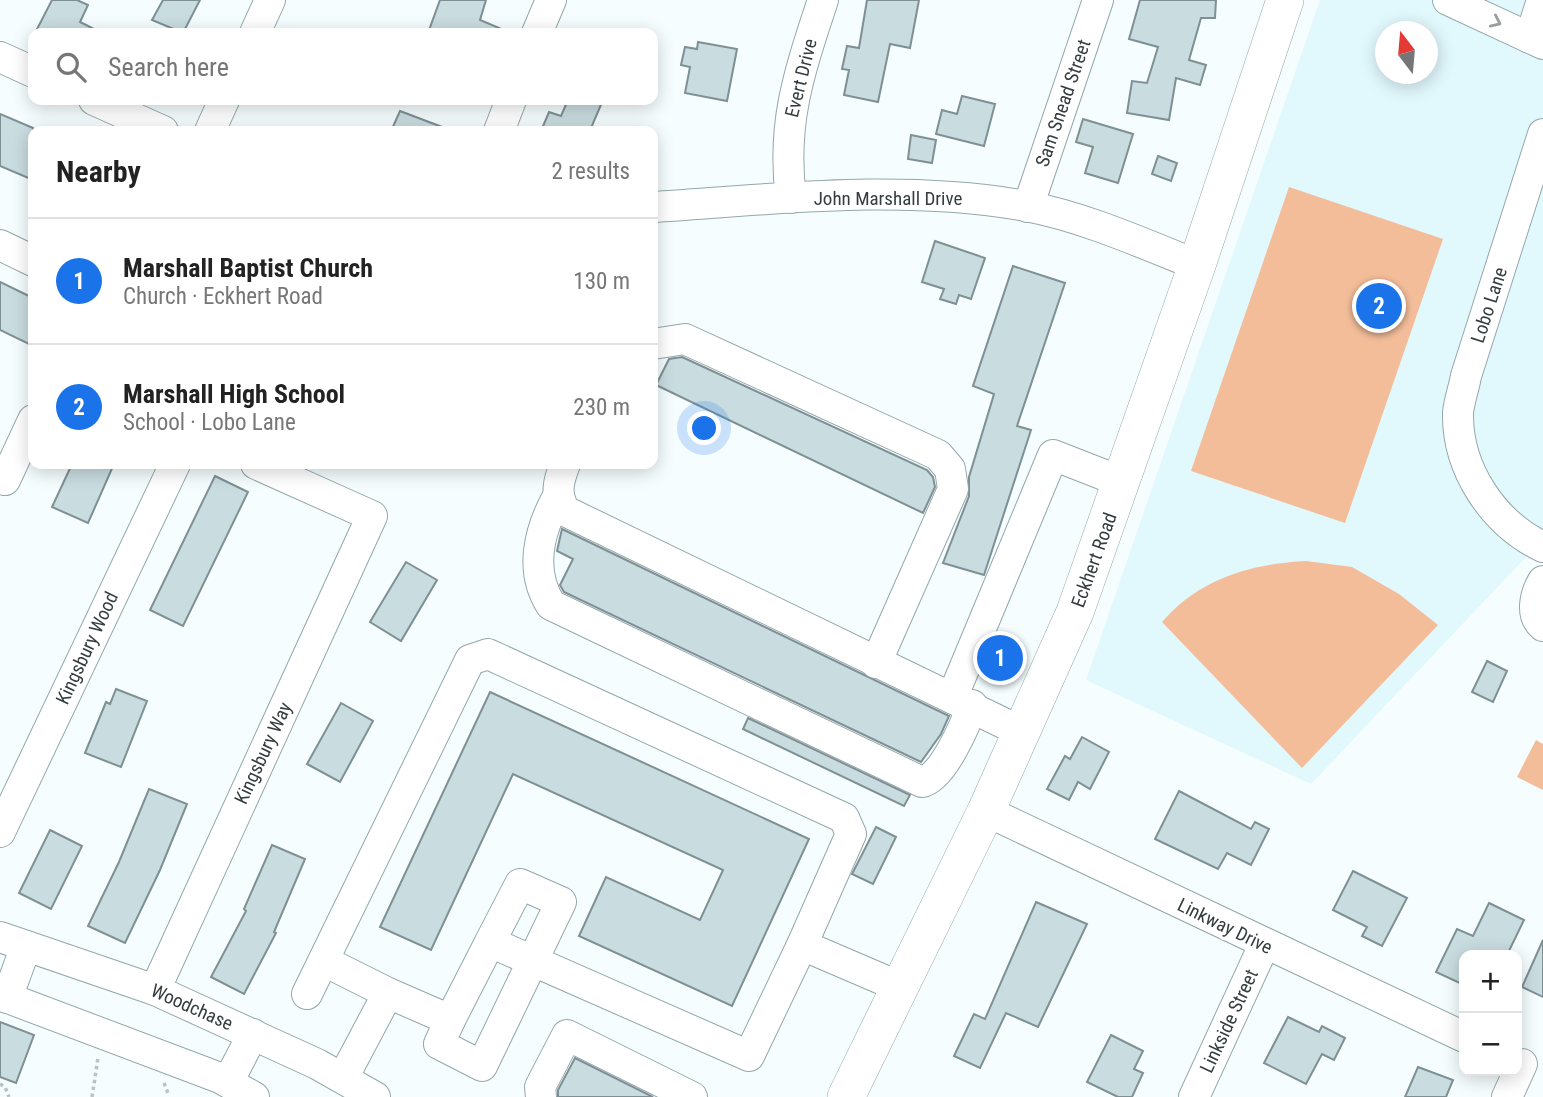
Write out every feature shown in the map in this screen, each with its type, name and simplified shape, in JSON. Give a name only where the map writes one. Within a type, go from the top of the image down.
[{"type":"main road","name":"Eckhert Road","points":[[846,1097],[986,811],[1076,612],[1197,265],[1285,0]]},
{"type":"street","points":[[257,28],[270,0]]},
{"type":"street","points":[[539,28],[551,0]]},
{"type":"street","name":"Evert Drive","points":[[791,198],[786,145],[791,102],[822,0]]},
{"type":"street","name":"Sam Snead Street","points":[[1028,207],[1098,0]]},
{"type":"street","points":[[1448,0],[1536,41],[1542,0]]},
{"type":"street","points":[[0,57],[28,70]]},
{"type":"street","points":[[105,105],[152,126]]},
{"type":"street","points":[[212,126],[222,105]]},
{"type":"street","points":[[501,126],[509,105]]},
{"type":"street","name":"Lobo Lane","points":[[1543,134],[1466,376],[1458,411],[1461,445],[1482,494],[1510,525],[1543,547]]},
{"type":"street","name":"John Marshall Drive","points":[[658,206],[791,198],[931,195],[1028,207],[1130,238],[1197,265]]},
{"type":"street","points":[[0,245],[28,259]]},
{"type":"street","points":[[658,343],[685,339],[938,455],[950,469],[953,489],[876,663]]},
{"type":"street","points":[[0,478],[5,480],[28,431]]},
{"type":"street","points":[[563,469],[557,498],[542,526],[539,553],[540,580],[551,605],[922,782],[931,781],[939,772],[967,720],[962,701],[1053,455],[1122,482]]},
{"type":"street","name":"Kingsbury Wood","points":[[0,832],[173,469]]},
{"type":"street","name":"Kingsbury Way","points":[[155,990],[372,516],[267,469]]},
{"type":"street","points":[[557,498],[565,511],[1022,732]]},
{"type":"street","points":[[1543,581],[1535,603],[1538,622],[1543,626]]},
{"type":"street","points":[[307,995],[470,660],[488,654],[844,818],[851,834],[749,1056],[490,942]]},
{"type":"street","name":"Linkway Drive","points":[[986,811],[1459,1036]]},
{"type":"street","points":[[520,884],[562,902],[482,1066],[439,1044],[490,942],[520,884]]},
{"type":"street","points":[[13,942],[3,997],[228,1082],[254,1097]]},
{"type":"street","name":"Woodchase","points":[[13,942],[155,990],[253,1034],[375,1097]]},
{"type":"street","points":[[802,945],[900,987]]},
{"type":"street","name":"Linkside Street","points":[[1194,1097],[1264,945]]},
{"type":"street","points":[[324,961],[387,993],[450,1020]]},
{"type":"street","points":[[342,1078],[387,993]]},
{"type":"street","points":[[228,1082],[253,1034]]},
{"type":"street","points":[[541,1097],[540,1087],[567,1035],[692,1097]]},
{"type":"street","points":[[1507,1097],[1527,1067]]},
{"type":"path","points":[[92,1097],[98,1050]]},
{"type":"path","points":[[0,1084],[5,1087],[9,1097]]},
{"type":"shaded area","points":[[1320,0],[1543,0],[1543,539],[1311,784],[1086,680]]},
{"type":"shaded area","points":[[1289,187],[1443,239],[1345,523],[1191,471]]},
{"type":"shaded area","points":[[1306,561],[1352,567],[1399,594],[1438,625],[1302,768],[1162,622],[1192,595],[1227,576],[1265,566]]},
{"type":"shaded area","points":[[1536,740],[1543,744],[1543,790],[1517,777]]},
{"type":"building","points":[[52,0],[77,0],[88,5],[80,22],[92,28],[38,28]]},
{"type":"building","points":[[163,0],[200,0],[186,28],[171,28],[152,20]]},
{"type":"building","points":[[440,0],[486,0],[480,20],[499,28],[430,28]]},
{"type":"building","points":[[867,0],[919,0],[910,48],[890,44],[878,102],[844,95],[849,70],[842,69],[847,46],[859,48]]},
{"type":"building","points":[[1140,0],[1216,0],[1215,18],[1201,18],[1189,60],[1206,65],[1200,85],[1176,78],[1169,120],[1127,113],[1132,81],[1147,83],[1158,47],[1129,39]]},
{"type":"building","points":[[698,42],[737,49],[727,101],[685,93],[690,67],[681,65],[685,47],[697,49]]},
{"type":"building","points":[[962,96],[995,104],[984,146],[936,134],[942,110],[957,114]]},
{"type":"building","points":[[566,105],[601,105],[592,126],[543,126],[549,112],[561,116]]},
{"type":"building","points":[[400,111],[439,126],[393,126]]},
{"type":"building","points":[[0,114],[28,126],[28,178],[0,166]]},
{"type":"building","points":[[1083,119],[1133,134],[1118,183],[1085,173],[1093,147],[1076,142]]},
{"type":"building","points":[[911,135],[936,140],[932,163],[908,159]]},
{"type":"building","points":[[1158,156],[1177,163],[1171,181],[1152,174]]},
{"type":"building","points":[[935,241],[985,258],[971,299],[959,295],[956,304],[940,299],[944,289],[922,282]]},
{"type":"building","points":[[1013,266],[1065,283],[1017,426],[1031,430],[984,575],[943,563],[969,496],[969,477],[994,394],[973,386]]},
{"type":"building","points":[[0,282],[28,296],[28,344],[0,330]]},
{"type":"building","points":[[682,357],[927,470],[933,477],[935,487],[923,513],[658,386],[669,359]]},
{"type":"building","points":[[70,469],[112,469],[88,523],[52,507]]},
{"type":"building","points":[[215,476],[248,492],[183,626],[150,610]]},
{"type":"building","points":[[562,529],[949,716],[941,734],[921,762],[564,592],[560,585],[573,559],[557,551]]},
{"type":"building","points":[[406,562],[437,580],[401,641],[370,622]]},
{"type":"building","points":[[1487,661],[1507,671],[1493,702],[1472,692]]},
{"type":"building","points":[[116,689],[147,701],[121,767],[85,753],[106,702],[110,704]]},
{"type":"building","points":[[490,692],[809,839],[732,1006],[579,936],[606,877],[700,920],[723,870],[513,774],[431,950],[380,927]]},
{"type":"building","points":[[341,703],[373,721],[340,782],[307,764]]},
{"type":"building","points":[[748,718],[910,795],[904,806],[743,729]]},
{"type":"building","points":[[1082,737],[1109,752],[1090,789],[1078,782],[1069,800],[1047,789],[1065,756],[1070,759]]},
{"type":"building","points":[[149,789],[187,804],[160,870],[125,943],[88,926],[119,862]]},
{"type":"building","points":[[1179,791],[1251,829],[1255,822],[1269,829],[1251,865],[1227,853],[1218,869],[1155,839]]},
{"type":"building","points":[[876,827],[896,837],[873,884],[852,874]]},
{"type":"building","points":[[50,830],[82,846],[51,909],[19,893]]},
{"type":"building","points":[[272,845],[305,859],[274,932],[276,933],[244,994],[211,977],[246,911],[244,909]]},
{"type":"building","points":[[1353,871],[1407,898],[1382,946],[1362,936],[1367,927],[1333,910]]},
{"type":"building","points":[[1036,902],[1087,924],[1038,1027],[1006,1013],[980,1068],[954,1056],[974,1014],[985,1019]]},
{"type":"building","points":[[1489,903],[1524,920],[1509,950],[1459,950],[1459,983],[1436,972],[1457,929],[1473,936]]},
{"type":"building","points":[[1543,940],[1543,997],[1522,987]]},
{"type":"building","points":[[1288,1017],[1319,1032],[1322,1026],[1345,1038],[1334,1060],[1322,1054],[1306,1084],[1264,1063]]},
{"type":"building","points":[[0,1022],[34,1035],[16,1083],[0,1077]]},
{"type":"building","points":[[1111,1035],[1143,1051],[1134,1069],[1143,1073],[1132,1097],[1118,1097],[1087,1082]]},
{"type":"building","points":[[575,1058],[653,1097],[558,1097],[558,1090]]},
{"type":"building","points":[[1418,1067],[1453,1080],[1446,1097],[1405,1097]]},
{"type":"place","name":"Marshall High School","points":[[1379,306]]},
{"type":"place","name":"Marshall Baptist Church","points":[[1000,658]]}]
